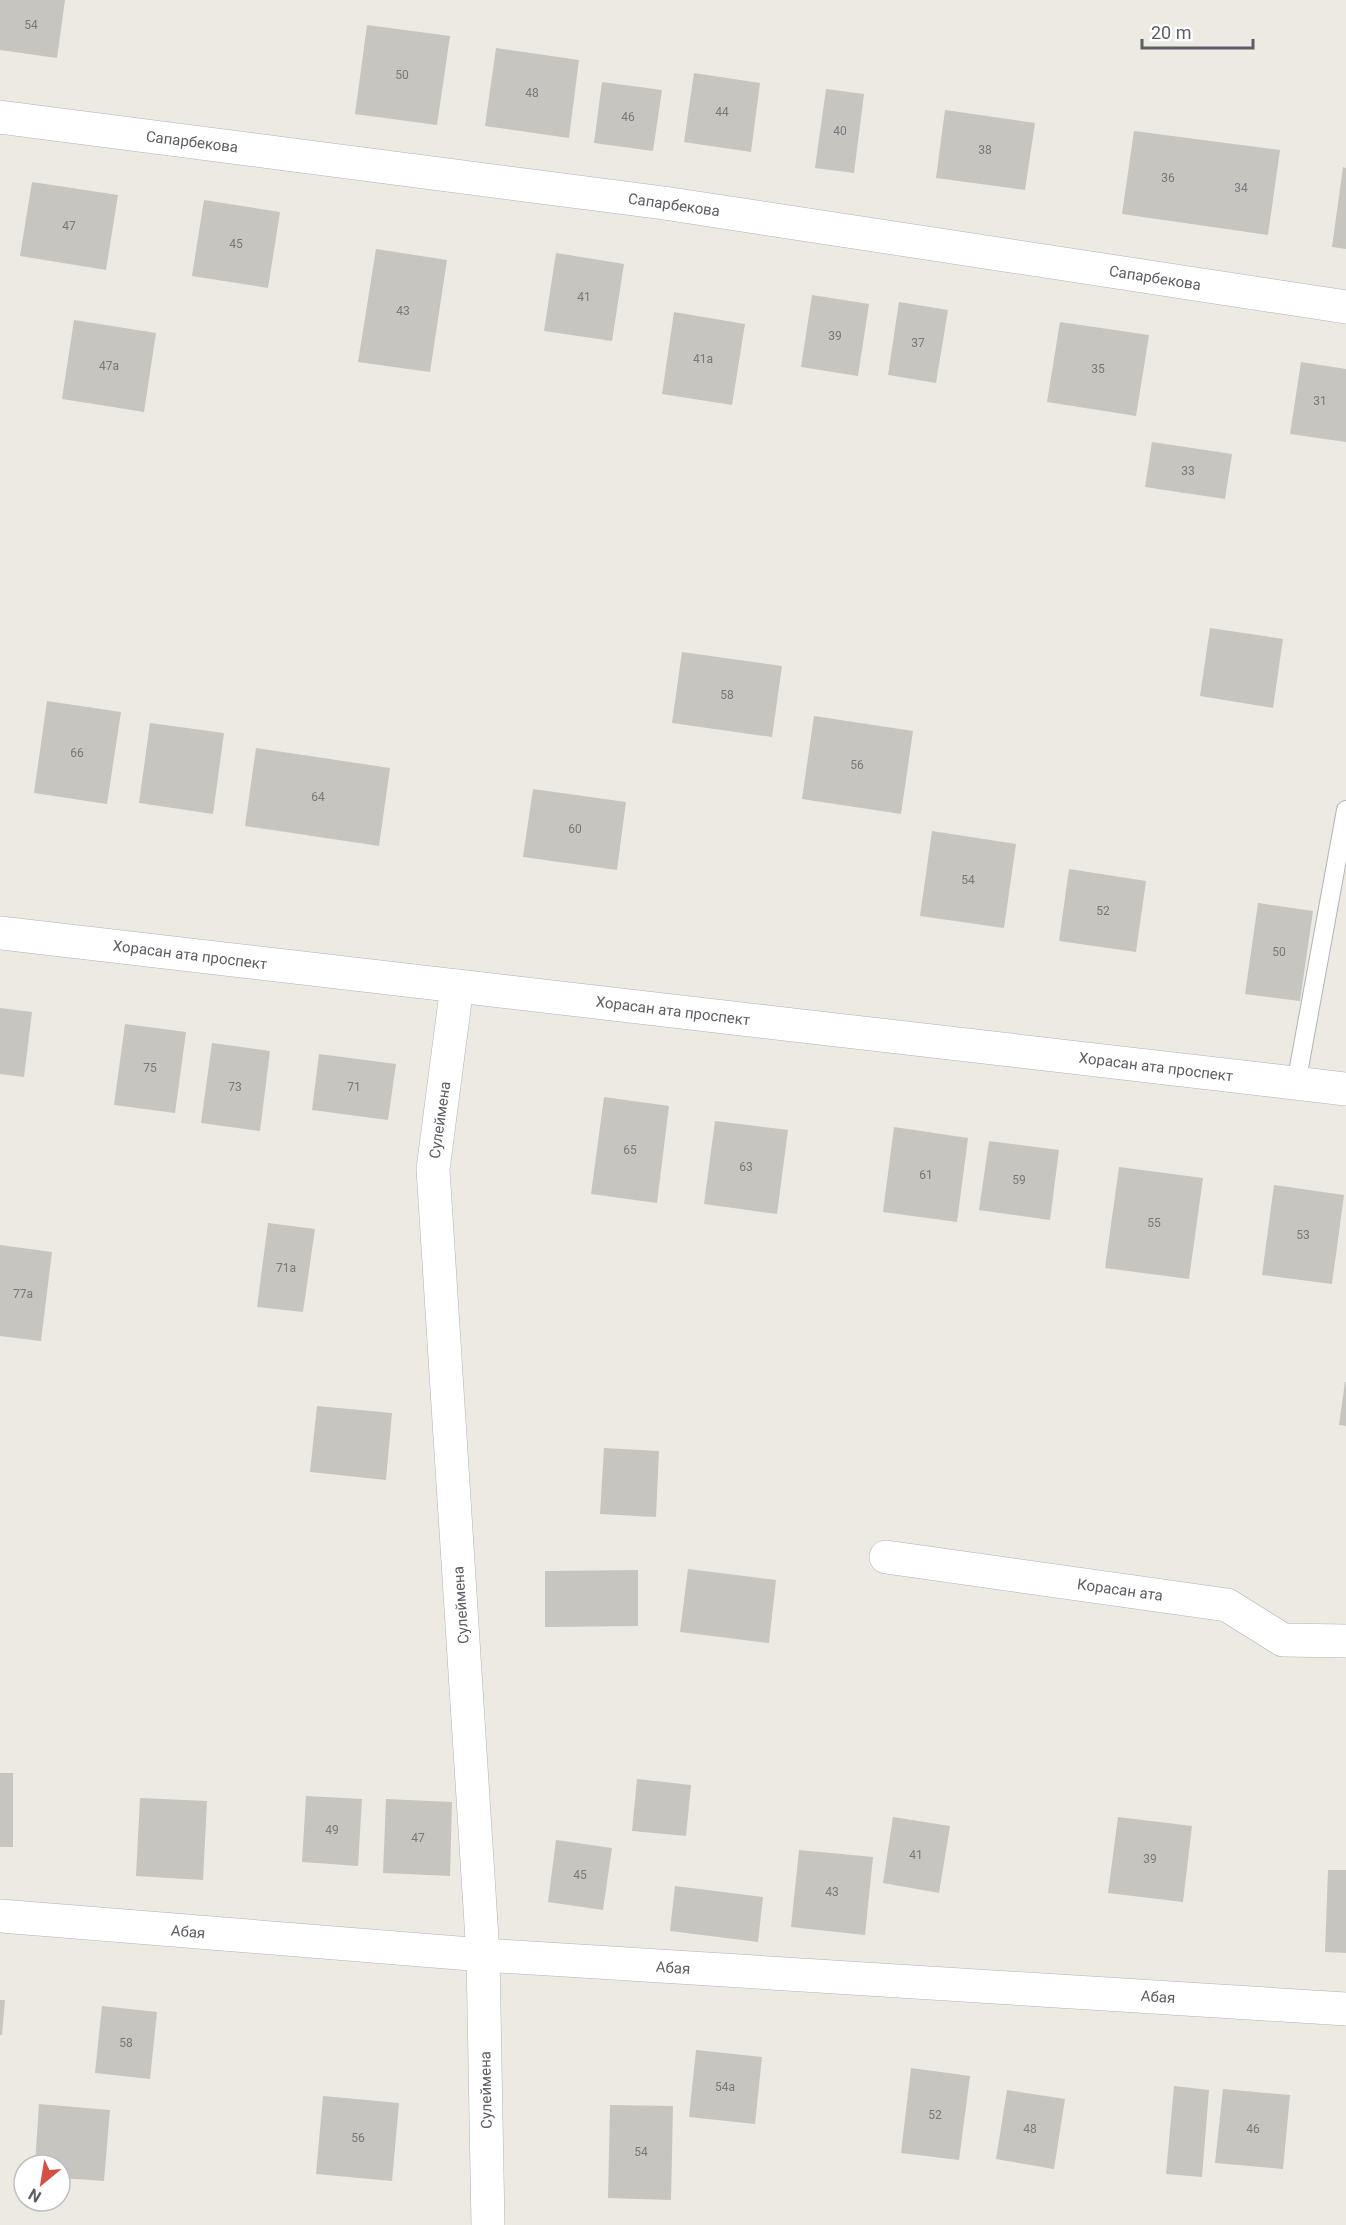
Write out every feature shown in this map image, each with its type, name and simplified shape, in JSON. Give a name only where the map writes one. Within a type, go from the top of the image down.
[{"type":"street","name":"Сапарбекова","points":[[0,117],[675,204],[1346,307]]},
{"type":"street","name":"Хорасан ата проспект","points":[[0,933],[1346,1089]]},
{"type":"street","name":"Сулеймена","points":[[458,986],[433,1169],[483,1956],[488,2225]]},
{"type":"street","name":"Корасан ата","points":[[886,1557],[1227,1605],[1282,1640],[1346,1641]]},
{"type":"street","name":"Абая","points":[[0,1917],[483,1956],[1346,2009]]},
{"type":"lane","points":[[1296,1084],[1346,810]]},
{"type":"building","points":[[0,0],[65,0],[57,58],[0,50]]},
{"type":"building","points":[[367,25],[450,36],[437,125],[355,114]]},
{"type":"building","points":[[496,48],[579,60],[569,138],[485,126]]},
{"type":"building","points":[[694,73],[760,83],[751,152],[684,142]]},
{"type":"building","points":[[602,82],[662,90],[653,151],[594,143]]},
{"type":"building","points":[[826,89],[864,94],[854,173],[815,168]]},
{"type":"building","points":[[945,110],[1035,123],[1025,190],[936,178]]},
{"type":"building","points":[[1134,131],[1280,150],[1268,235],[1122,214]]},
{"type":"building","points":[[1343,167],[1346,168],[1346,249],[1332,247]]},
{"type":"building","points":[[32,182],[118,195],[106,270],[20,256]]},
{"type":"building","points":[[204,200],[280,212],[268,288],[192,276]]},
{"type":"building","points":[[376,249],[447,260],[430,372],[358,362]]},
{"type":"building","points":[[556,253],[624,264],[612,341],[544,331]]},
{"type":"building","points":[[812,295],[869,304],[858,376],[801,367]]},
{"type":"building","points":[[899,302],[948,310],[936,383],[888,375]]},
{"type":"building","points":[[674,312],[745,324],[732,405],[662,394]]},
{"type":"building","points":[[74,320],[156,333],[144,412],[62,399]]},
{"type":"building","points":[[1060,322],[1149,335],[1136,416],[1047,402]]},
{"type":"building","points":[[1301,362],[1346,369],[1346,442],[1290,434]]},
{"type":"building","points":[[1152,442],[1232,454],[1225,499],[1145,487]]},
{"type":"building","points":[[1210,628],[1283,639],[1273,708],[1200,696]]},
{"type":"building","points":[[682,652],[782,666],[772,737],[672,723]]},
{"type":"building","points":[[47,701],[121,712],[107,804],[34,793]]},
{"type":"building","points":[[814,716],[913,731],[901,814],[802,799]]},
{"type":"building","points":[[150,723],[224,733],[213,814],[139,803]]},
{"type":"building","points":[[256,748],[390,768],[379,846],[245,826]]},
{"type":"building","points":[[533,789],[626,802],[617,870],[523,857]]},
{"type":"building","points":[[932,831],[1016,844],[1004,928],[920,916]]},
{"type":"building","points":[[1069,869],[1146,881],[1136,952],[1059,941]]},
{"type":"building","points":[[1258,903],[1313,911],[1300,1001],[1245,994]]},
{"type":"building","points":[[0,1008],[32,1012],[24,1077],[0,1074]]},
{"type":"building","points":[[125,1024],[186,1032],[175,1113],[114,1105]]},
{"type":"building","points":[[212,1043],[270,1051],[260,1131],[201,1123]]},
{"type":"building","points":[[319,1054],[396,1064],[388,1120],[312,1110]]},
{"type":"building","points":[[604,1097],[669,1106],[657,1203],[591,1194]]},
{"type":"building","points":[[715,1121],[788,1130],[777,1214],[704,1204]]},
{"type":"building","points":[[894,1127],[968,1138],[957,1222],[883,1212]]},
{"type":"building","points":[[989,1141],[1059,1150],[1050,1220],[979,1210]]},
{"type":"building","points":[[1119,1167],[1203,1178],[1189,1279],[1105,1268]]},
{"type":"building","points":[[1274,1185],[1344,1195],[1332,1284],[1262,1275]]},
{"type":"building","points":[[268,1223],[315,1229],[303,1312],[257,1307]]},
{"type":"building","points":[[0,1245],[52,1252],[41,1341],[0,1336]]},
{"type":"building","points":[[1346,1382],[1346,1426],[1339,1425]]},
{"type":"building","points":[[317,1406],[392,1413],[386,1480],[310,1472]]},
{"type":"building","points":[[604,1448],[659,1451],[656,1517],[600,1514]]},
{"type":"building","points":[[688,1569],[776,1580],[769,1643],[680,1632]]},
{"type":"building","points":[[638,1570],[638,1626],[545,1627],[545,1571]]},
{"type":"building","points":[[0,1773],[13,1773],[13,1847],[0,1847]]},
{"type":"building","points":[[637,1779],[691,1785],[686,1836],[632,1831]]},
{"type":"building","points":[[306,1796],[362,1799],[358,1866],[302,1862]]},
{"type":"building","points":[[140,1798],[207,1801],[203,1880],[136,1876]]},
{"type":"building","points":[[386,1799],[452,1802],[450,1876],[383,1873]]},
{"type":"building","points":[[893,1817],[950,1826],[939,1893],[883,1883]]},
{"type":"building","points":[[1118,1817],[1192,1826],[1183,1902],[1108,1893]]},
{"type":"building","points":[[556,1840],[612,1848],[603,1910],[548,1902]]},
{"type":"building","points":[[799,1850],[873,1857],[865,1935],[791,1927]]},
{"type":"building","points":[[1328,1870],[1346,1870],[1346,1953],[1325,1952]]},
{"type":"building","points":[[675,1886],[763,1897],[758,1942],[670,1931]]},
{"type":"building","points":[[0,2000],[5,2000],[2,2035],[0,2035]]},
{"type":"building","points":[[102,2006],[157,2012],[150,2079],[95,2073]]},
{"type":"building","points":[[696,2050],[762,2057],[755,2124],[689,2117]]},
{"type":"building","points":[[911,2068],[970,2076],[959,2160],[901,2153]]},
{"type":"building","points":[[1174,2086],[1209,2090],[1202,2177],[1166,2174]]},
{"type":"building","points":[[1223,2089],[1290,2095],[1283,2169],[1215,2163]]},
{"type":"building","points":[[1007,2090],[1065,2099],[1054,2169],[996,2159]]},
{"type":"building","points":[[323,2096],[399,2103],[392,2181],[316,2174]]},
{"type":"building","points":[[39,2104],[110,2110],[104,2181],[72,2179],[72,2153],[36,2153]]},
{"type":"building","points":[[610,2105],[673,2106],[671,2200],[608,2198]]}]
